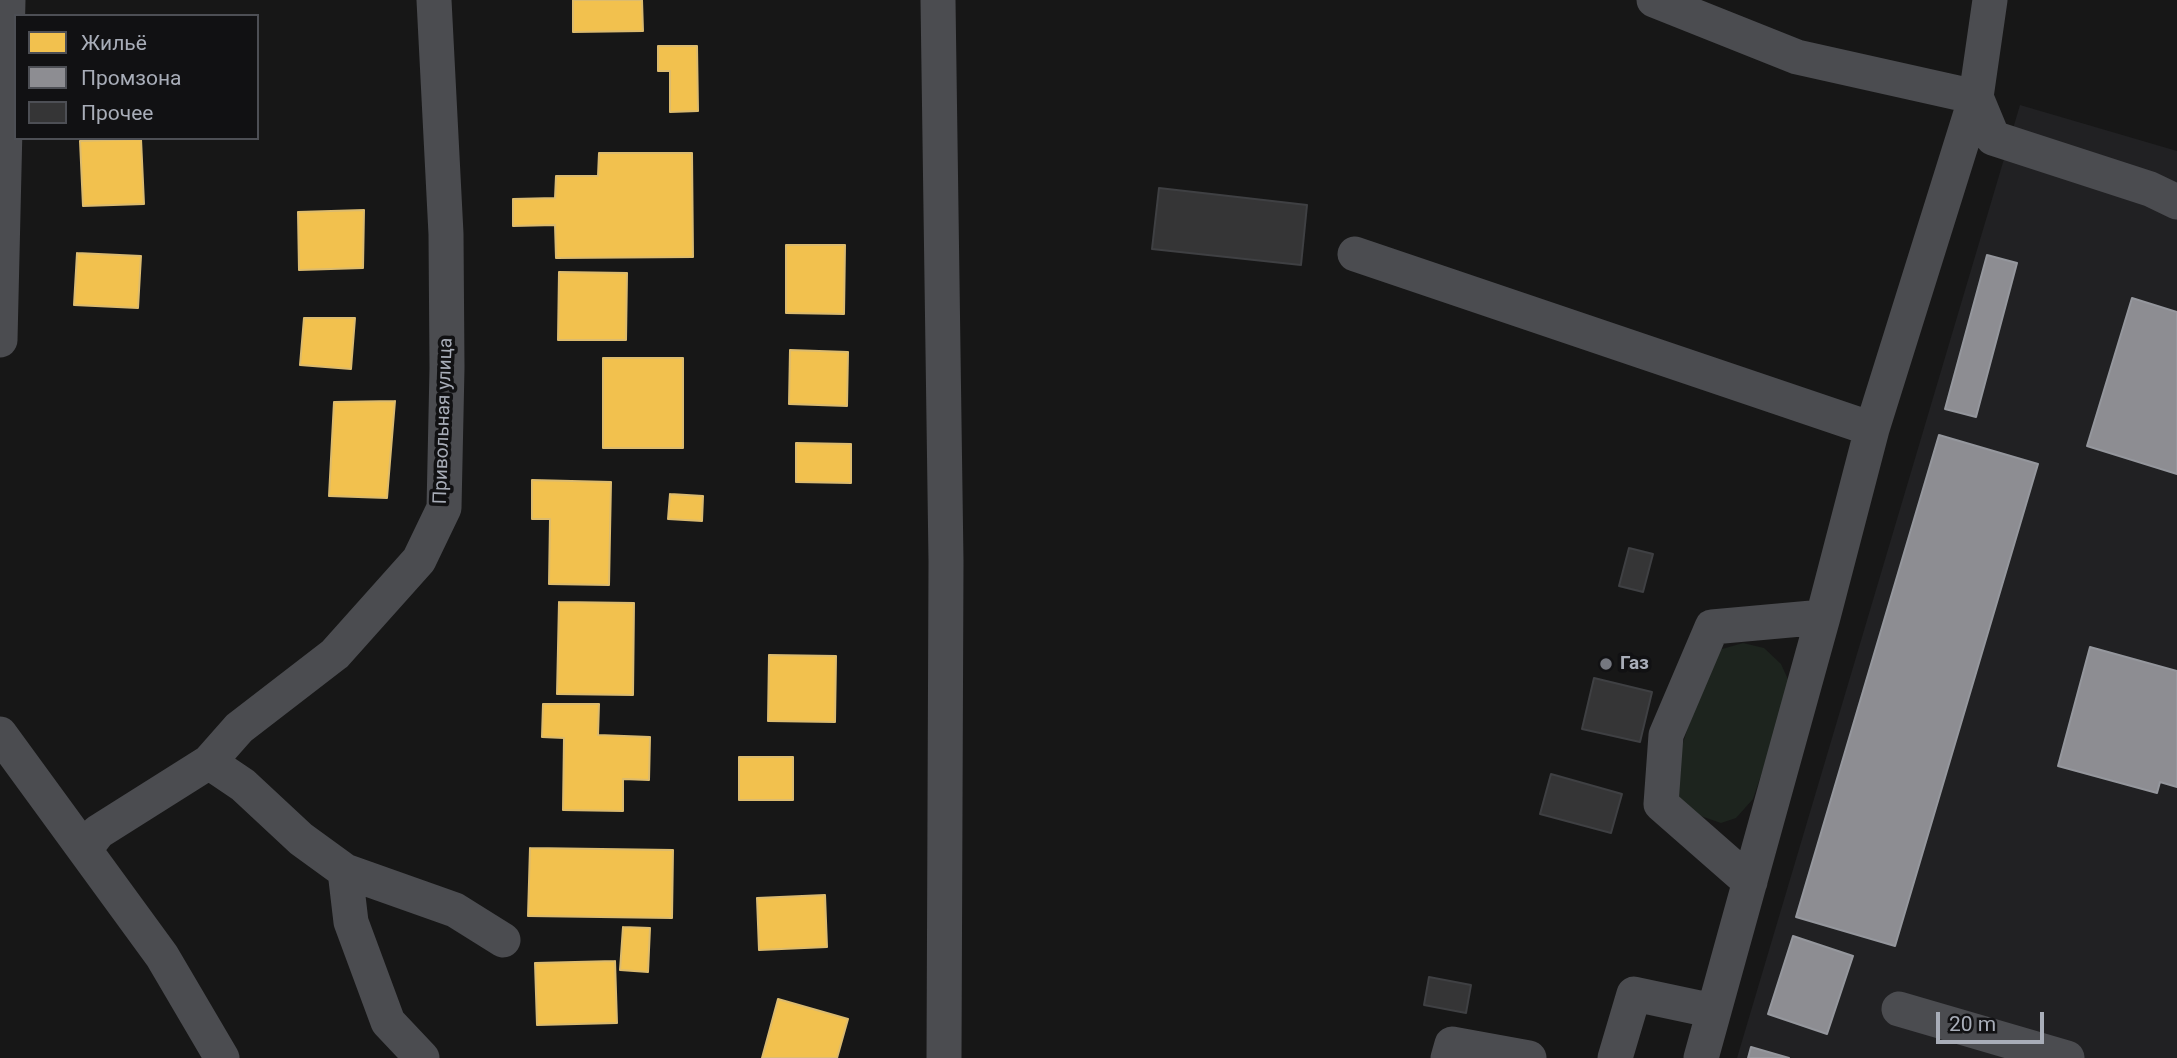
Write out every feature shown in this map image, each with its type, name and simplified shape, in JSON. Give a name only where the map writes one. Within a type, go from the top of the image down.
[{"type":"street","points":[[0,340],[8,0]]},
{"type":"street","name":"Привольная улица","points":[[85,849],[98,832],[209,762],[239,728],[335,654],[419,560],[444,509],[446,233],[434,0]]},
{"type":"street","points":[[938,0],[946,561],[944,1058]]},
{"type":"street","points":[[1654,0],[1797,57],[1976,97]]},
{"type":"street","points":[[1701,1058],[1824,617],[1872,429],[1976,97],[1990,0]]},
{"type":"street","points":[[1976,97],[1993,138],[2150,189],[2177,202]]},
{"type":"street","points":[[1355,254],[1872,429]]},
{"type":"street","points":[[1749,882],[1661,804],[1666,735],[1712,627],[1824,617]]},
{"type":"street","points":[[0,734],[162,956],[222,1058]]},
{"type":"street","points":[[209,762],[243,785],[301,839],[345,871],[454,910],[503,940]]},
{"type":"street","points":[[345,871],[351,922],[388,1022],[422,1058]]},
{"type":"street","points":[[1615,1058],[1634,994],[1714,1011]]},
{"type":"street","points":[[1899,1009],[2067,1058]]},
{"type":"street","points":[[1448,1058],[1452,1044],[1529,1058]]},
{"type":"shaded area","points":[[2020,105],[2177,151],[2177,1058],[1737,1058]]},
{"type":"shaded area","points":[[1743,643],[1764,648],[1781,664],[1791,686],[1753,799],[1736,818],[1721,823],[1698,815],[1678,802],[1670,782],[1710,661],[1722,649]]},
{"type":"building: Жильё","points":[[573,0],[642,0],[643,31],[573,32]]},
{"type":"building: Жильё","points":[[658,46],[697,46],[698,111],[670,112],[670,71],[658,71]]},
{"type":"building: Жильё","points":[[141,140],[144,204],[83,206],[80,141]]},
{"type":"building: Жильё","points":[[599,153],[692,153],[693,257],[556,258],[555,225],[513,226],[513,199],[555,198],[556,176],[598,176]]},
{"type":"building: Жильё","points":[[364,210],[363,268],[299,270],[298,212]]},
{"type":"building: Жильё","points":[[786,245],[845,245],[844,314],[786,313]]},
{"type":"building: Жильё","points":[[77,253],[141,256],[138,308],[74,305]]},
{"type":"building: Жильё","points":[[559,272],[627,273],[626,340],[558,340]]},
{"type":"building: Жильё","points":[[304,318],[355,318],[351,369],[300,365]]},
{"type":"building: Жильё","points":[[790,350],[848,352],[847,406],[789,404]]},
{"type":"building: Жильё","points":[[603,358],[683,358],[683,448],[603,448]]},
{"type":"building: Жильё","points":[[395,401],[387,498],[329,496],[334,402]]},
{"type":"building: Жильё","points":[[796,443],[851,444],[851,483],[796,482]]},
{"type":"building: Жильё","points":[[532,480],[611,482],[609,585],[549,584],[550,519],[532,519]]},
{"type":"building: Жильё","points":[[670,494],[703,496],[702,521],[668,519]]},
{"type":"building: Жильё","points":[[559,602],[634,603],[633,695],[557,694]]},
{"type":"building: Жильё","points":[[769,655],[836,656],[835,722],[768,721]]},
{"type":"building: Жильё","points":[[543,704],[599,704],[598,735],[650,737],[649,780],[623,779],[623,811],[563,810],[564,738],[542,737]]},
{"type":"building: Жильё","points":[[739,757],[793,757],[793,800],[739,800]]},
{"type":"building: Жильё","points":[[530,848],[673,850],[672,918],[528,916]]},
{"type":"building: Жильё","points":[[825,895],[827,947],[759,950],[757,898]]},
{"type":"building: Жильё","points":[[623,927],[650,928],[648,972],[620,970]]},
{"type":"building: Жильё","points":[[615,961],[617,1023],[537,1025],[535,963]]},
{"type":"building: Жильё","points":[[778,999],[848,1019],[837,1058],[762,1058]]},
{"type":"building: Промзона","points":[[1987,255],[2017,263],[1976,417],[1945,409]]},
{"type":"building: Промзона","points":[[2132,298],[2177,312],[2177,474],[2087,446]]},
{"type":"building: Промзона","points":[[1939,435],[2038,464],[1895,946],[1796,917]]},
{"type":"building: Промзона","points":[[2090,647],[2177,671],[2177,787],[2160,782],[2157,793],[2058,766]]},
{"type":"building: Промзона","points":[[1793,936],[1853,956],[1827,1034],[1768,1014]]},
{"type":"building: Промзона","points":[[1751,1047],[1789,1058],[1748,1058]]},
{"type":"building: Прочее","points":[[1159,188],[1307,205],[1301,265],[1152,249]]},
{"type":"building: Прочее","points":[[1629,548],[1653,554],[1643,592],[1619,586]]},
{"type":"building: Прочее","points":[[1594,678],[1652,692],[1640,742],[1582,729]]},
{"type":"building: Прочее","points":[[1551,774],[1622,794],[1611,833],[1540,814]]},
{"type":"building: Прочее","points":[[1429,977],[1471,985],[1466,1013],[1424,1005]]},
{"type":"place","name":"Газ","points":[[1606,664]]}]
